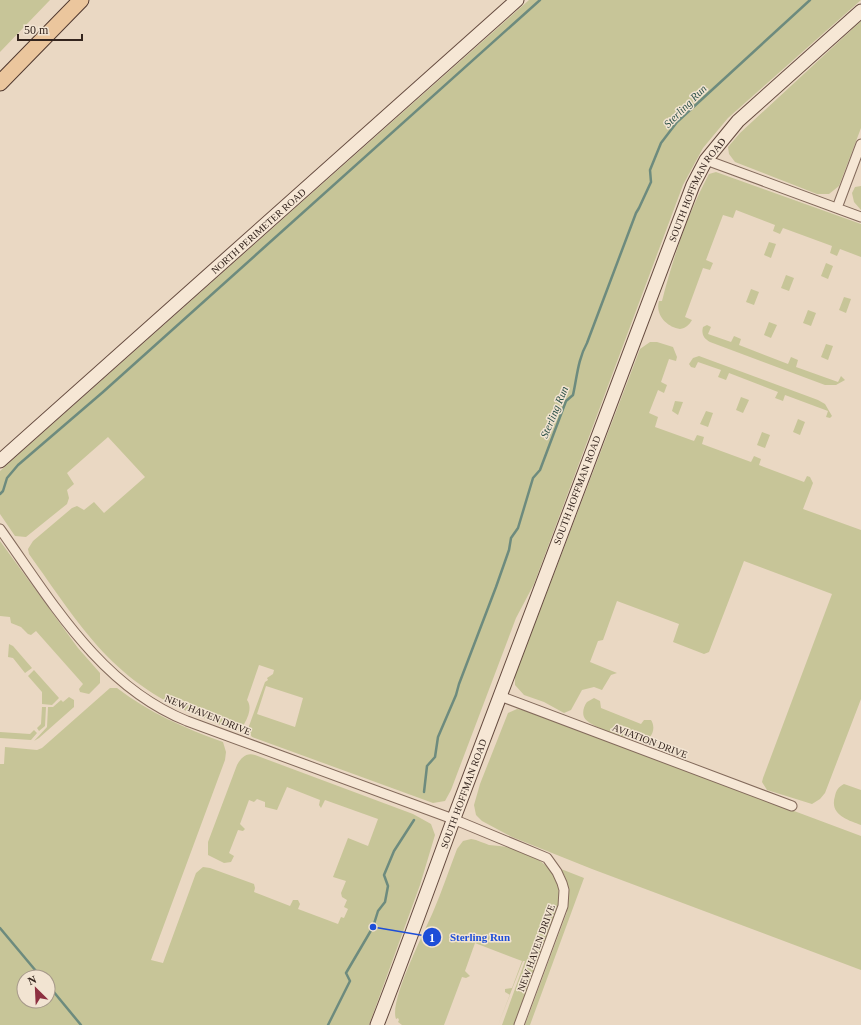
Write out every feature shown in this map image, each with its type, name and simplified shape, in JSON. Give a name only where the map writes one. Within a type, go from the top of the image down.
[{"type":"main road","points":[[0,83],[80,0]]},
{"type":"street","name":"NORTH PERIMETER ROAD","points":[[0,461],[517,0]]},
{"type":"street","name":"SOUTH HOFFMAN ROAD","points":[[378,1025],[419,918],[500,696],[693,185],[706,160],[738,121],[861,11]]},
{"type":"street","points":[[837,208],[861,144]]},
{"type":"street","points":[[706,160],[861,217]]},
{"type":"street","name":"NEW HAVEN DRIVE","points":[[0,529],[90,651],[115,677],[148,701],[187,721],[454,819],[547,858],[557,872],[562,883],[564,890],[563,906],[519,1025]]},
{"type":"street","name":"AVIATION DRIVE","points":[[500,696],[792,806]]},
{"type":"shaded area","points":[[0,0],[50,0],[0,52]]},
{"type":"shaded area","points":[[529,0],[861,0],[728,118],[703,148],[683,185],[534,584],[516,618],[451,790],[445,801],[433,803],[252,737],[249,733],[249,726],[265,682],[268,680],[267,678],[273,674],[274,670],[259,665],[247,700],[249,703],[248,717],[243,726],[236,730],[173,705],[146,689],[123,671],[103,651],[84,630],[66,606],[29,554],[28,549],[33,541],[72,508],[77,506],[84,510],[94,502],[104,513],[145,477],[108,437],[67,473],[74,484],[67,490],[69,498],[67,504],[26,537],[15,536],[0,514],[0,471]],"holes":[[[266,686],[303,698],[295,727],[257,714]]]},
{"type":"shaded area","points":[[861,21],[861,128],[839,186],[829,194],[817,194],[735,162],[729,154],[728,147],[740,133]]},
{"type":"shaded area","points":[[716,172],[861,224],[861,257],[840,249],[837,256],[830,253],[832,246],[783,228],[780,234],[773,231],[775,225],[736,210],[733,218],[723,215],[706,260],[713,263],[710,270],[703,268],[685,317],[692,320],[682,329],[671,326],[663,320],[660,315],[658,306],[659,301],[662,301],[676,252],[694,204],[709,174]]},
{"type":"shaded area","points":[[861,186],[861,210],[854,202],[852,193],[855,187]]},
{"type":"shaded area","points":[[769,242],[776,244],[771,258],[764,255]]},
{"type":"shaded area","points":[[826,263],[833,266],[828,279],[821,276]]},
{"type":"shaded area","points":[[786,275],[794,278],[789,291],[781,288]]},
{"type":"shaded area","points":[[751,289],[759,292],[754,305],[746,302]]},
{"type":"shaded area","points":[[844,297],[851,299],[846,313],[839,310]]},
{"type":"shaded area","points":[[808,310],[816,313],[811,326],[803,323]]},
{"type":"shaded area","points":[[769,322],[777,325],[771,338],[764,335]]},
{"type":"shaded area","points":[[707,325],[711,327],[708,334],[731,342],[734,336],[741,339],[739,345],[788,364],[791,357],[798,360],[796,367],[838,382],[841,376],[845,380],[836,385],[825,385],[710,342],[705,338],[702,330],[703,327]]},
{"type":"shaded area","points":[[650,342],[657,342],[673,347],[677,357],[676,361],[669,359],[661,382],[667,385],[664,393],[658,390],[649,413],[658,417],[655,427],[694,441],[697,435],[704,437],[702,444],[751,462],[754,456],[761,459],[759,465],[804,482],[807,476],[810,477],[813,483],[803,509],[861,530],[861,699],[825,793],[820,799],[812,804],[767,790],[762,782],[832,594],[744,561],[709,652],[704,654],[673,642],[679,624],[617,601],[603,640],[598,641],[590,662],[617,673],[611,675],[602,690],[594,687],[582,690],[571,710],[564,713],[544,702],[524,695],[515,685],[515,676],[640,349]]},
{"type":"shaded area","points":[[826,344],[833,346],[828,360],[821,357]]},
{"type":"shaded area","points":[[699,356],[818,400],[825,404],[832,416],[830,418],[826,417],[828,411],[785,395],[783,401],[775,398],[778,392],[729,373],[726,380],[718,377],[721,370],[698,362],[695,368],[691,367],[689,364],[693,358]]},
{"type":"shaded area","points":[[741,397],[749,400],[743,413],[736,410]]},
{"type":"shaded area","points":[[675,401],[683,402],[678,415],[672,411]]},
{"type":"shaded area","points":[[706,411],[713,413],[708,427],[700,424]]},
{"type":"shaded area","points":[[798,419],[805,422],[800,435],[793,432]]},
{"type":"shaded area","points":[[762,432],[770,435],[765,448],[757,445]]},
{"type":"shaded area","points":[[0,541],[78,648],[100,673],[100,683],[89,694],[80,692],[79,689],[83,684],[36,631],[31,635],[28,634],[21,627],[11,623],[10,617],[0,616]]},
{"type":"shaded area","points":[[9,644],[13,646],[32,668],[25,673],[13,658],[8,657]]},
{"type":"shaded area","points":[[34,670],[59,698],[52,705],[42,704],[42,692],[28,676]]},
{"type":"shaded area","points":[[110,688],[117,688],[142,705],[168,719],[223,742],[226,752],[225,760],[151,960],[163,963],[196,873],[203,867],[210,868],[254,884],[254,892],[290,906],[293,900],[298,900],[300,904],[298,909],[338,924],[341,917],[344,918],[348,909],[344,907],[347,900],[342,897],[341,893],[346,881],[333,877],[348,838],[368,846],[378,819],[325,800],[321,808],[319,805],[320,800],[287,787],[277,810],[265,807],[265,802],[257,799],[254,802],[249,800],[240,824],[245,829],[243,831],[238,830],[229,853],[234,856],[231,862],[224,863],[208,855],[208,842],[237,765],[246,755],[255,755],[413,814],[431,824],[435,835],[420,885],[369,1025],[0,1025],[0,764],[4,764],[5,747],[37,750],[42,748]]},
{"type":"shaded area","points":[[69,697],[74,700],[74,707],[34,741],[47,727],[48,707],[53,707],[61,700],[63,702]]},
{"type":"shaded area","points":[[594,698],[600,701],[601,708],[641,724],[644,720],[651,720],[653,724],[652,734],[647,739],[639,741],[608,732],[593,725],[584,717],[583,711],[587,702]]},
{"type":"shaded area","points":[[42,707],[46,707],[45,726],[39,731],[37,728],[41,724]]},
{"type":"shaded area","points":[[517,709],[524,710],[861,836],[861,970],[592,869],[512,837],[482,821],[476,815],[474,805],[480,784],[508,713]]},
{"type":"shaded area","points":[[34,730],[37,733],[31,740],[0,738],[0,732],[30,734]]},
{"type":"shaded area","points":[[844,784],[861,790],[861,825],[845,819],[837,812],[835,808],[834,802],[836,792]]},
{"type":"shaded area","points":[[471,839],[489,845],[511,848],[542,862],[555,878],[558,888],[559,899],[556,912],[514,1025],[502,1025],[525,961],[523,961],[510,995],[505,992],[505,989],[512,988],[522,961],[475,943],[465,971],[470,976],[466,978],[462,977],[444,1025],[402,1025],[398,1022],[398,1018],[396,1019],[395,1010],[402,983],[436,904],[457,849],[463,841]]},
{"type":"shaded area","points":[[561,869],[584,878],[530,1025],[525,1025],[567,912],[568,889]]},
{"type":"waterway","points":[[0,494],[3,491],[7,478],[18,465],[103,392],[540,0]]},
{"type":"waterway","name":"Sterling Run","points":[[424,792],[427,766],[435,757],[438,737],[456,695],[496,587],[509,550],[511,538],[518,528],[533,478],[540,470],[566,401],[573,395],[578,368],[584,349],[636,213],[651,182],[650,170],[661,143],[677,122],[810,0]]},
{"type":"waterway","name":"Sterling Run","points":[[328,1025],[350,981],[346,973],[373,927],[378,911],[385,902],[388,886],[384,875],[394,851],[414,820]]},
{"type":"waterway","points":[[0,928],[34,969]]},
{"type":"waterway","points":[[56,995],[81,1025]]},
{"type":"place","name":"Sterling Run","points":[[373,927]]}]
